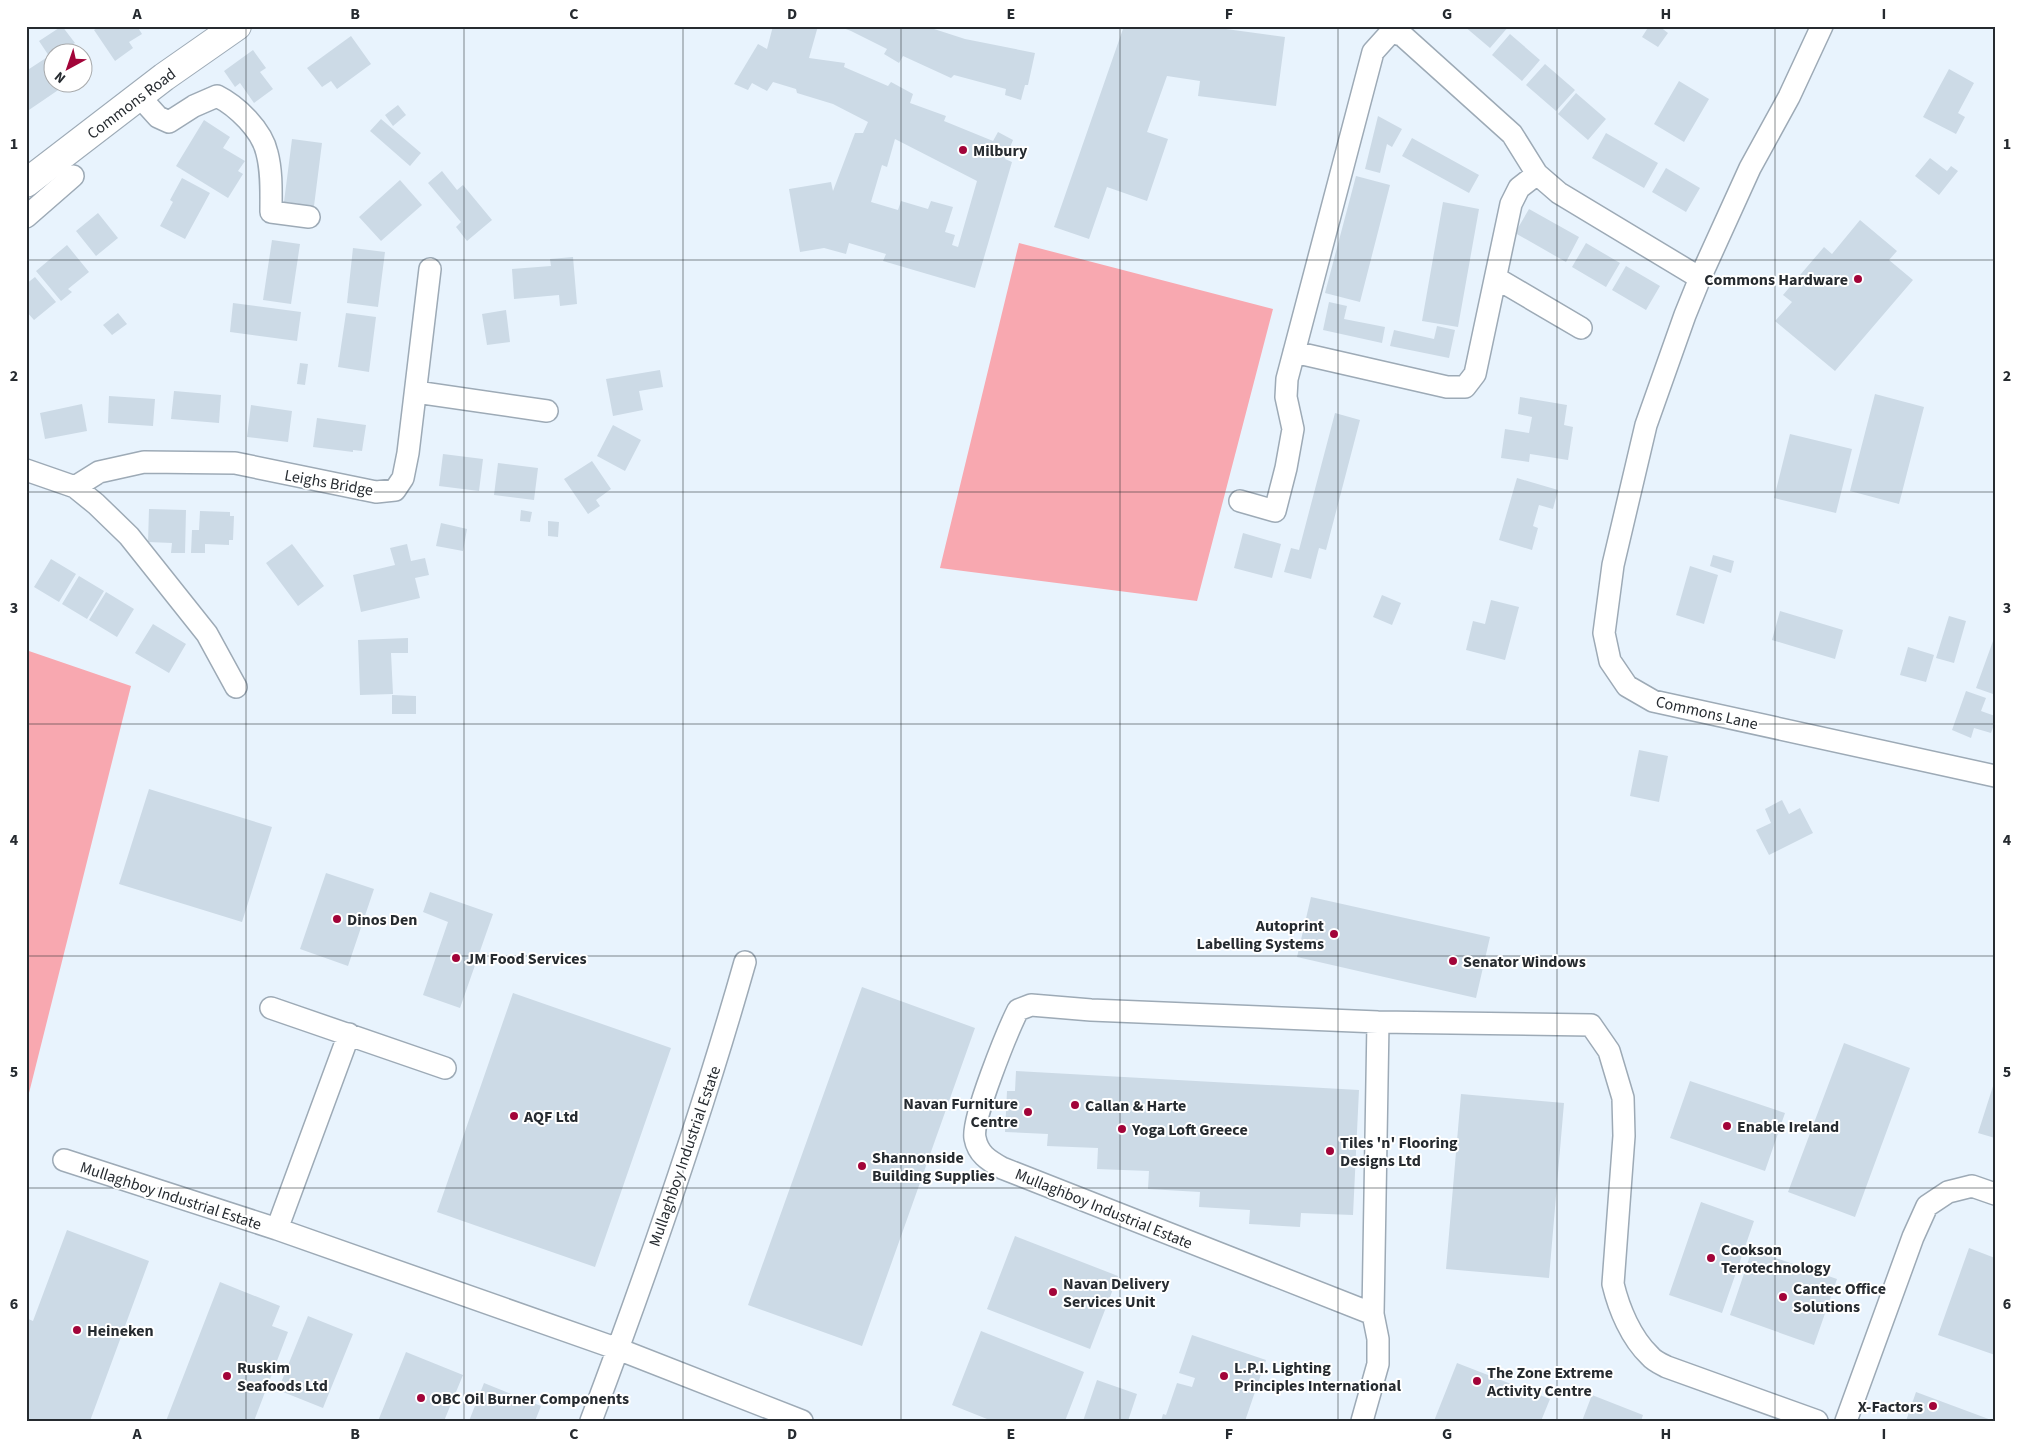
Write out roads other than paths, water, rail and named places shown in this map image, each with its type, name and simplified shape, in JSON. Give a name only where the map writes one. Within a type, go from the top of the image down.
[{"type":"street","name":"Commons Road","points":[[26,183],[139,96],[237,26]]},
{"type":"street","points":[[1240,501],[1275,511],[1286,468],[1293,429],[1286,397],[1287,379],[1373,52],[1391,29],[1402,36],[1512,134],[1537,174],[1558,193],[1700,278]]},
{"type":"street","name":"Commons Lane","points":[[1813,29],[1788,97],[1750,168],[1700,278],[1646,425],[1614,565],[1604,633],[1610,661],[1627,686],[1652,701],[1995,776]]},
{"type":"street","points":[[139,96],[158,117],[168,122],[194,106],[217,96],[232,104],[252,125],[267,151],[271,177],[271,212],[310,217]]},
{"type":"street","points":[[1294,352],[1447,387],[1465,387],[1475,374],[1511,204],[1519,188],[1537,174]]},
{"type":"street","points":[[26,217],[73,176]]},
{"type":"street","name":"Leighs Bridge","points":[[75,487],[98,472],[144,462],[235,463],[376,492],[395,490],[403,478],[416,392],[430,269]]},
{"type":"street","points":[[1496,278],[1580,328]]},
{"type":"street","points":[[416,392],[547,411]]},
{"type":"street","points":[[26,470],[75,487],[96,504],[129,536],[207,634],[236,687]]},
{"type":"street","name":"Mullaghboy Industrial Estate","points":[[591,1421],[618,1349],[717,1060],[745,962]]},
{"type":"street","name":"Mullaghboy Industrial Estate","points":[[1373,1314],[1002,1168],[989,1161],[980,1152],[974,1136],[977,1120],[1008,1030],[1018,1010],[1031,1005],[1091,1010],[1378,1022],[1590,1025],[1609,1051],[1623,1098],[1624,1136],[1613,1284],[1617,1302],[1633,1333],[1650,1357],[1666,1367],[1817,1421]]},
{"type":"street","points":[[271,1008],[444,1068]]},
{"type":"street","points":[[1362,1421],[1378,1364],[1378,1339],[1373,1314],[1378,1022]]},
{"type":"street","name":"Mullaghboy Industrial Estate","points":[[277,1229],[349,1034]]},
{"type":"street","name":"Mullaghboy Industrial Estate","points":[[64,1160],[277,1229],[618,1349],[802,1421]]},
{"type":"street","points":[[1846,1421],[1913,1236],[1927,1206],[1948,1192],[1972,1186],[1995,1194]]},
{"type":"place","name":"Milbury","points":[[963,150]]},
{"type":"place","name":"Commons Hardware","points":[[1858,279]]},
{"type":"place","name":"Dinos Den","points":[[337,919]]},
{"type":"place","name":"Autoprint Labelling Systems","points":[[1334,934]]},
{"type":"place","name":"JM Food Services","points":[[456,958]]},
{"type":"place","name":"Senator Windows","points":[[1453,961]]},
{"type":"place","name":"Callan & Harte","points":[[1075,1105]]},
{"type":"place","name":"Navan Furniture Centre","points":[[1028,1112]]},
{"type":"place","name":"AQF Ltd","points":[[514,1116]]},
{"type":"place","name":"Enable Ireland","points":[[1727,1126]]},
{"type":"place","name":"Yoga Loft Greece","points":[[1122,1129]]},
{"type":"place","name":"Tiles 'n' Flooring Designs Ltd","points":[[1330,1151]]},
{"type":"place","name":"Shannonside Building Supplies","points":[[862,1166]]},
{"type":"place","name":"Cookson Terotechnology","points":[[1711,1258]]},
{"type":"place","name":"Navan Delivery Services Unit","points":[[1053,1292]]},
{"type":"place","name":"Cantec Office Solutions","points":[[1783,1297]]},
{"type":"place","name":"Heineken","points":[[77,1330]]},
{"type":"place","name":"Ruskim Seafoods Ltd","points":[[227,1376]]},
{"type":"place","name":"L.P.I. Lighting Principles International","points":[[1224,1376]]},
{"type":"place","name":"The Zone Extreme Activity Centre","points":[[1477,1381]]},
{"type":"place","name":"OBC Oil Burner Components","points":[[421,1398]]},
{"type":"place","name":"X-Factors","points":[[1933,1406]]}]
